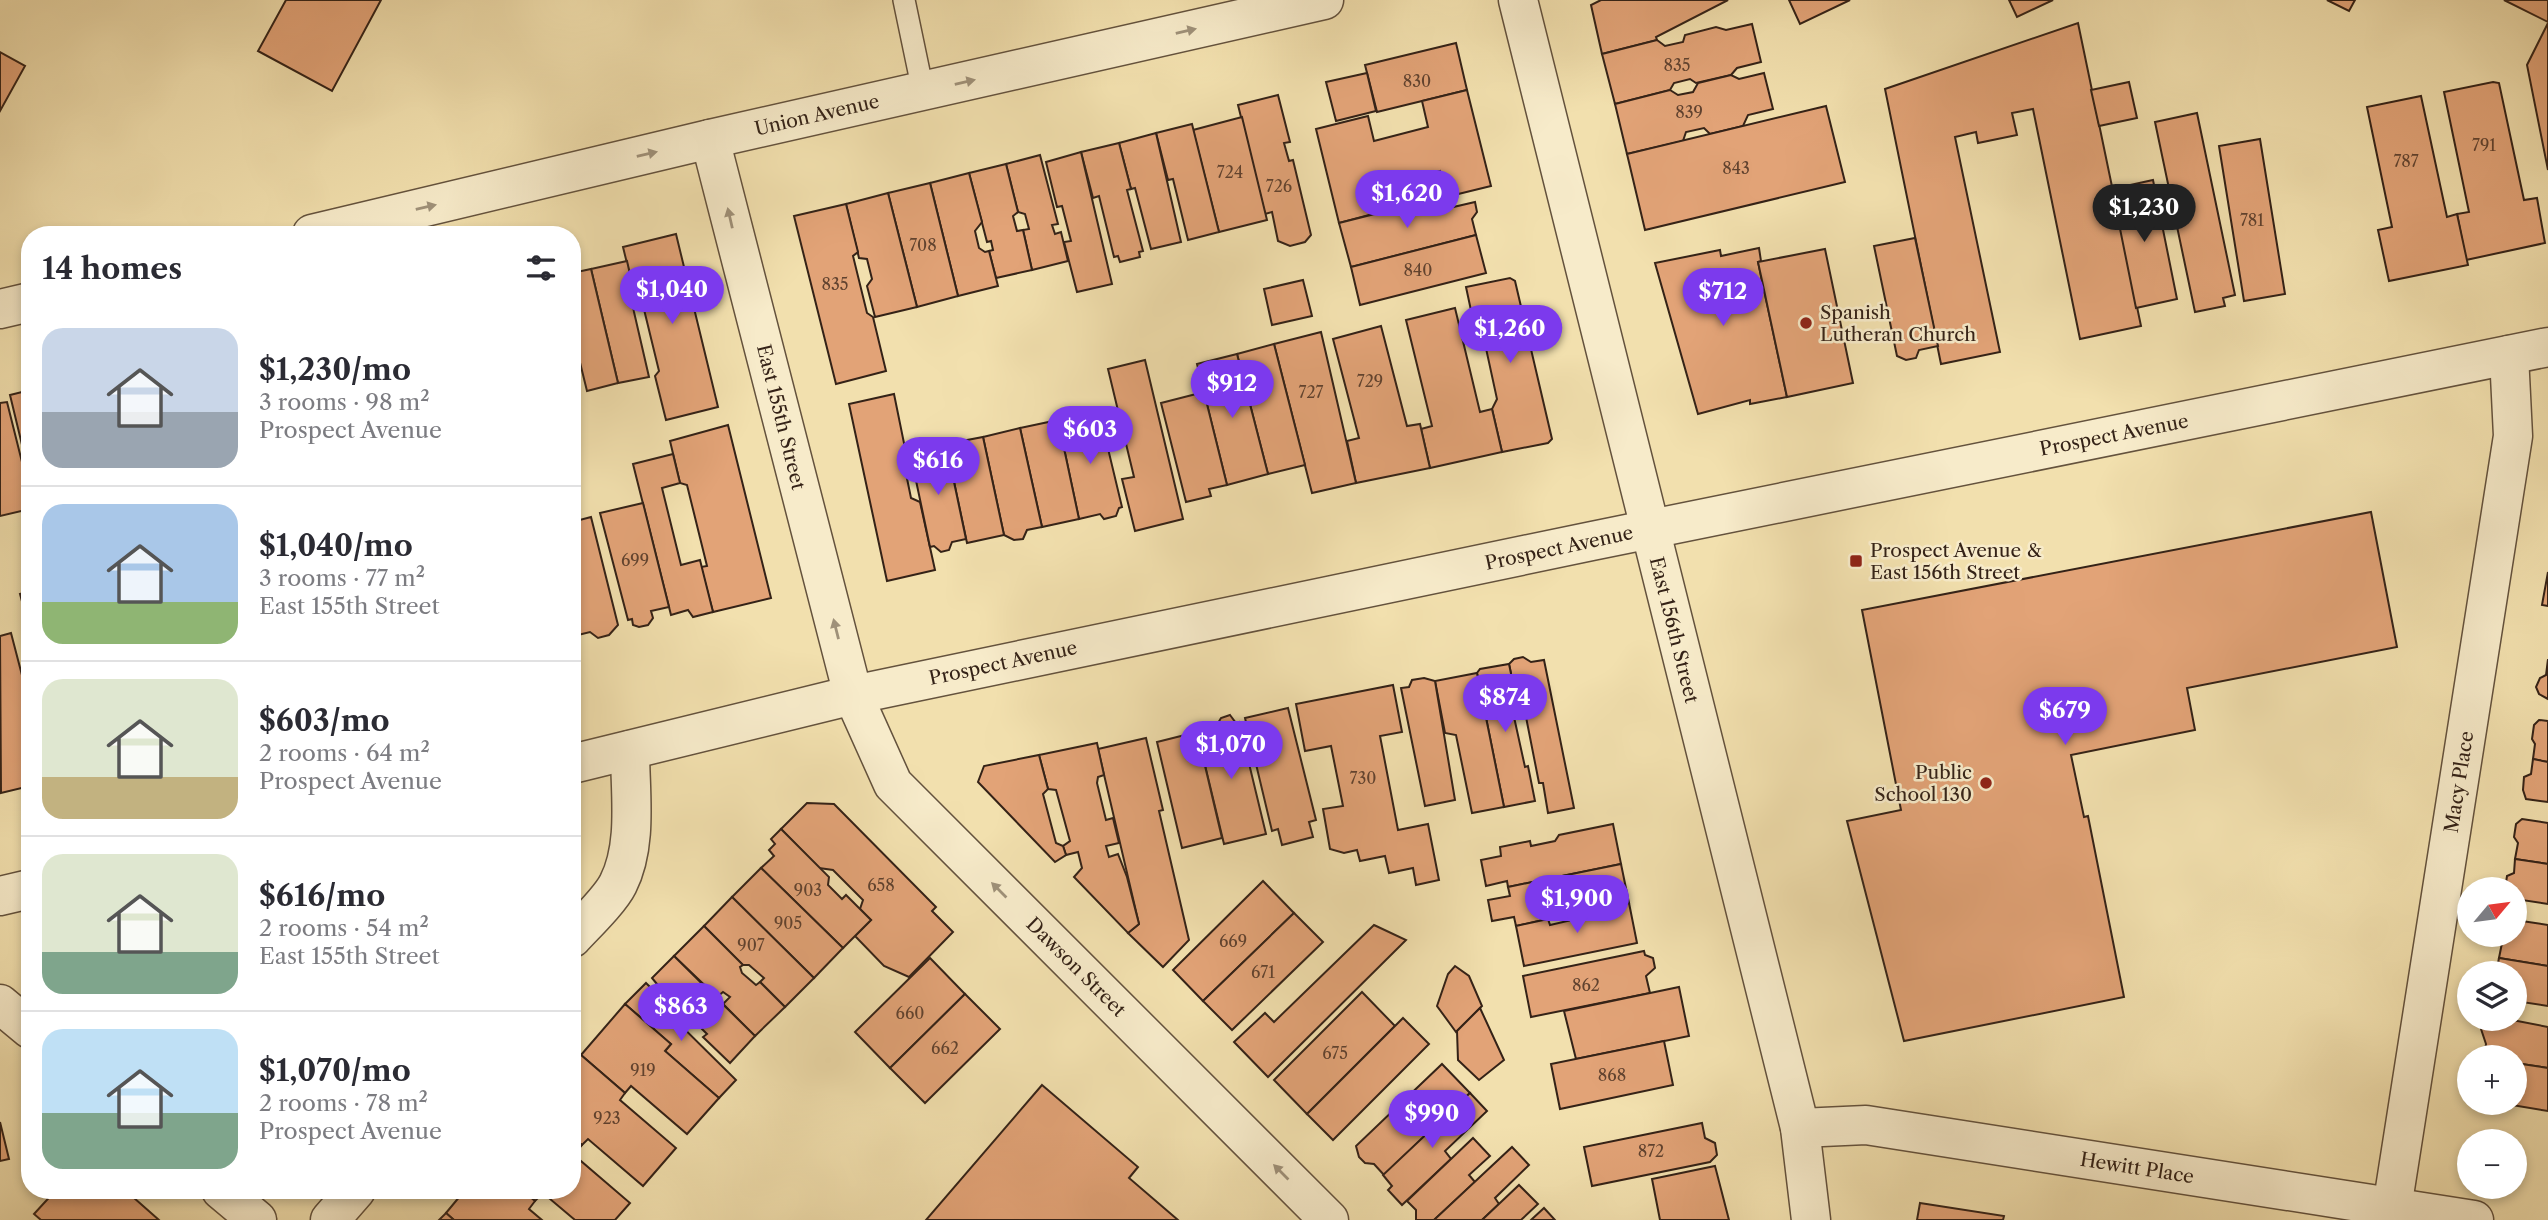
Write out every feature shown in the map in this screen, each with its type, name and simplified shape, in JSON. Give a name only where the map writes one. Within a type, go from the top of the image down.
[{"type":"street","name":"Union Avenue","points":[[346,226],[710,139],[1324,0]]},
{"type":"street","name":"East 156th Street","points":[[1518,0],[1648,530],[1800,1128],[1811,1220]]},
{"type":"street","name":"East 155th Street","points":[[710,139],[853,695]]},
{"type":"street","points":[[0,309],[21,304]]},
{"type":"street","name":"Prospect Avenue","points":[[581,762],[853,695],[2548,347]]},
{"type":"street","name":"Macy Place","points":[[2392,1208],[2514,436],[2509,355]]},
{"type":"street","name":"Dawson Street","points":[[853,695],[893,784],[1329,1220]]},
{"type":"street","points":[[581,928],[618,885],[622,873],[630,837],[630,750]]},
{"type":"street","points":[[0,896],[21,891]]},
{"type":"street","points":[[0,1004],[21,1022]]},
{"type":"street","name":"Hewitt Place","points":[[1800,1128],[1866,1125],[2474,1220]]},
{"type":"street","points":[[232,1199],[257,1220]]},
{"type":"street","points":[[330,1220],[348,1199]]},
{"type":"lane","points":[[904,0],[923,91]]},
{"type":"building","points":[[286,0],[381,0],[332,91],[258,51]]},
{"type":"building","points":[[1601,0],[1728,0],[1656,37],[1657,40],[1602,54],[1591,5]]},
{"type":"building","points":[[1789,0],[1850,0],[1800,24]]},
{"type":"building","points":[[2009,0],[2053,0],[2017,17]]},
{"type":"building","points":[[2327,0],[2355,0],[2349,11]]},
{"type":"building","points":[[2504,0],[2548,0],[2548,22]]},
{"type":"building","points":[[2078,23],[2141,326],[2080,339],[2033,109],[2012,113],[2017,135],[1978,143],[1976,132],[1955,137],[2000,352],[1941,364],[1885,89]]},
{"type":"building","points":[[2548,23],[2548,170],[2527,65]]},
{"type":"building","points":[[1752,24],[1761,62],[1737,68],[1731,75],[1696,83],[1690,79],[1674,83],[1670,90],[1615,104],[1602,54],[1657,40],[1665,46],[1683,42],[1685,35],[1716,27],[1726,30]]},
{"type":"building","points":[[1456,43],[1467,90],[1377,112],[1365,65]]},
{"type":"building","points":[[0,52],[25,66],[0,111]]},
{"type":"building","points":[[1367,73],[1376,111],[1336,121],[1326,82]]},
{"type":"building","points":[[1764,73],[1773,109],[1748,115],[1743,126],[1710,134],[1704,128],[1686,132],[1683,141],[1627,154],[1615,104],[1670,90],[1678,95],[1693,92],[1698,83],[1731,75],[1739,79]]},
{"type":"building","points":[[2129,82],[2137,118],[2099,126],[2091,90]]},
{"type":"building","points":[[2499,83],[2524,200],[2537,198],[2545,243],[2466,260],[2457,214],[2469,212],[2444,92]]},
{"type":"building","points":[[1467,90],[1491,186],[1446,197],[1440,171],[1386,184],[1392,209],[1339,223],[1316,129],[1368,116],[1374,141],[1428,127],[1422,101]]},
{"type":"building","points":[[1278,95],[1290,142],[1284,143],[1289,161],[1293,160],[1311,235],[1305,242],[1290,246],[1278,241],[1272,212],[1265,214],[1238,105]]},
{"type":"building","points":[[2421,96],[2447,217],[2457,214],[2468,265],[2389,281],[2378,230],[2392,227],[2367,107]]},
{"type":"building","points":[[1826,106],[1845,182],[1645,230],[1627,154]]},
{"type":"building","points":[[2197,113],[2235,295],[2223,298],[2225,306],[2195,312],[2155,122]]},
{"type":"building","points":[[1242,117],[1267,220],[1219,232],[1193,130]]},
{"type":"building","points":[[1192,124],[1219,232],[1188,240],[1173,179],[1168,180],[1156,133]]},
{"type":"building","points":[[1156,133],[1181,242],[1151,249],[1135,188],[1131,189],[1119,143]]},
{"type":"building","points":[[2260,139],[2285,294],[2244,301],[2219,146]]},
{"type":"building","points":[[1119,143],[1131,189],[1127,190],[1143,251],[1139,252],[1140,257],[1120,262],[1118,256],[1114,257],[1099,196],[1093,198],[1081,152]]},
{"type":"building","points":[[1081,152],[1112,284],[1077,292],[1064,242],[1071,241],[1062,206],[1057,207],[1046,162]]},
{"type":"building","points":[[1040,155],[1058,224],[1052,225],[1055,234],[1061,232],[1068,261],[1032,270],[1023,230],[1029,229],[1025,214],[1018,212],[1006,164]]},
{"type":"building","points":[[1006,164],[1018,212],[1013,216],[1017,231],[1023,230],[1032,270],[996,278],[989,251],[993,250],[991,241],[987,242],[969,173]]},
{"type":"building","points":[[969,173],[982,222],[975,231],[979,248],[985,252],[989,251],[998,286],[958,296],[930,183]]},
{"type":"building","points":[[2153,180],[2177,299],[2136,308],[2112,189]]},
{"type":"building","points":[[930,183],[958,296],[917,307],[888,193]]},
{"type":"building","points":[[888,193],[917,307],[875,317],[867,286],[872,279],[867,259],[859,258],[846,204]]},
{"type":"building","points":[[1446,196],[1449,208],[1475,202],[1477,212],[1472,219],[1476,235],[1351,267],[1339,223]]},
{"type":"building","points":[[846,204],[858,252],[853,256],[867,313],[873,317],[886,371],[836,384],[794,216]]},
{"type":"building","points":[[676,234],[718,407],[666,420],[655,376],[659,371],[640,293],[634,292],[623,247]]},
{"type":"building","points":[[1476,235],[1486,273],[1360,305],[1351,267]]},
{"type":"building","points":[[1915,238],[1938,346],[1919,350],[1916,358],[1906,360],[1897,356],[1874,246]]},
{"type":"building","points":[[1759,248],[1761,261],[1758,262],[1787,397],[1750,404],[1750,400],[1698,414],[1655,263],[1720,250],[1721,256]]},
{"type":"building","name":"Spanish Lutheran Church","points":[[1825,249],[1853,383],[1787,397],[1758,262]]},
{"type":"building","points":[[627,261],[637,305],[633,306],[634,312],[649,377],[618,383],[591,269]]},
{"type":"building","points":[[591,269],[618,383],[587,391],[581,367],[581,271]]},
{"type":"building","points":[[1510,278],[1515,281],[1552,439],[1548,443],[1502,452],[1492,409],[1497,399],[1484,339],[1476,334],[1466,287]]},
{"type":"building","points":[[1303,280],[1312,316],[1272,325],[1264,289]]},
{"type":"building","points":[[1455,308],[1480,412],[1492,409],[1502,452],[1430,468],[1421,429],[1432,426],[1406,320]]},
{"type":"building","points":[[1381,326],[1407,426],[1420,424],[1430,468],[1356,483],[1347,441],[1359,438],[1333,339]]},
{"type":"building","points":[[1321,332],[1356,483],[1312,493],[1274,344]]},
{"type":"building","points":[[1274,344],[1305,465],[1268,474],[1237,354]]},
{"type":"building","points":[[1237,354],[1268,474],[1227,485],[1197,364]]},
{"type":"building","points":[[1145,360],[1183,519],[1135,531],[1122,479],[1134,477],[1108,369]]},
{"type":"building","points":[[21,392],[21,441],[10,395]]},
{"type":"building","points":[[1204,392],[1227,485],[1209,489],[1211,496],[1186,502],[1161,403]]},
{"type":"building","points":[[894,394],[905,448],[902,454],[911,498],[920,502],[935,570],[887,581],[849,404]]},
{"type":"building","points":[[7,402],[21,458],[21,511],[0,516],[0,403]]},
{"type":"building","points":[[1099,411],[1122,507],[1116,516],[1104,519],[1100,514],[1079,519],[1058,420]]},
{"type":"building","points":[[1058,420],[1079,519],[1042,527],[1020,428]]},
{"type":"building","points":[[728,425],[771,598],[713,612],[701,567],[707,566],[687,485],[680,483],[670,441]]},
{"type":"building","points":[[1020,428],[1042,527],[1027,530],[1023,539],[1014,540],[1004,535],[983,437]]},
{"type":"building","points":[[983,437],[1004,535],[967,543],[946,444]]},
{"type":"building","points":[[946,444],[966,539],[952,542],[949,550],[941,552],[934,546],[930,547],[910,452]]},
{"type":"building","points":[[673,454],[680,483],[662,488],[681,565],[700,560],[713,612],[693,617],[688,610],[671,615],[633,464]]},
{"type":"building","points":[[643,503],[669,607],[651,611],[653,618],[648,625],[639,627],[633,625],[632,619],[628,620],[600,513]]},
{"type":"building","name":"Public School 130","points":[[2371,512],[2397,647],[2187,688],[2195,730],[2071,755],[2084,817],[2088,816],[2124,997],[1904,1041],[1847,821],[1901,810],[1862,610]]},
{"type":"building","points":[[591,517],[618,625],[609,635],[598,638],[590,632],[581,634],[581,520]]},
{"type":"building","points":[[2548,572],[2548,606],[2542,605]]},
{"type":"building","points":[[11,633],[21,671],[21,788],[1,793],[0,636]]},
{"type":"building","points":[[1523,657],[1531,662],[1544,660],[1574,808],[1548,813],[1526,717],[1519,712],[1509,664],[1514,659]]},
{"type":"building","points":[[2548,659],[2548,699],[2539,694],[2536,687],[2540,678],[2546,675]]},
{"type":"building","points":[[1509,664],[1519,712],[1514,717],[1535,801],[1504,807],[1477,673],[1480,669]]},
{"type":"building","points":[[1477,673],[1504,807],[1472,813],[1456,735],[1445,733],[1435,681]]},
{"type":"building","points":[[1424,678],[1435,681],[1455,800],[1425,806],[1401,688],[1409,687],[1412,680]]},
{"type":"building","points":[[1393,685],[1402,732],[1380,736],[1398,830],[1428,824],[1439,880],[1416,885],[1413,868],[1389,873],[1385,856],[1360,861],[1357,850],[1344,853],[1330,849],[1323,809],[1343,806],[1331,746],[1305,751],[1296,704]]},
{"type":"building","points":[[1288,708],[1316,820],[1309,822],[1313,837],[1282,845],[1278,829],[1272,831],[1245,718]]},
{"type":"building","points":[[1230,715],[1236,723],[1239,722],[1266,834],[1224,844],[1197,732],[1215,728],[1221,718]]},
{"type":"building","points":[[2539,720],[2548,721],[2548,762],[2533,759],[2534,725]]},
{"type":"building","points":[[1197,732],[1222,838],[1182,848],[1157,742]]},
{"type":"building","points":[[1146,738],[1163,810],[1159,811],[1189,940],[1163,967],[1128,933],[1139,924],[1098,749]]},
{"type":"building","points":[[1097,743],[1104,775],[1098,777],[1097,783],[1106,820],[1113,818],[1119,843],[1106,846],[1109,857],[1118,854],[1139,924],[1128,933],[1074,877],[1082,868],[1078,852],[1066,855],[1063,846],[1070,841],[1056,790],[1048,789],[1039,755]]},
{"type":"building","points":[[1039,755],[1048,789],[1043,794],[1056,843],[1063,846],[1066,855],[1055,862],[978,782],[984,766]]},
{"type":"building","points":[[2533,759],[2548,762],[2548,802],[2526,799],[2523,790],[2524,777],[2531,774]]},
{"type":"building","points":[[807,803],[834,804],[936,907],[932,911],[953,932],[909,977],[884,966],[855,936],[871,920],[860,909],[863,900],[833,870],[819,868],[781,829]]},
{"type":"building","points":[[2522,819],[2548,823],[2548,864],[2515,859],[2518,843],[2514,837],[2516,824]]},
{"type":"building","points":[[1613,824],[1621,864],[1508,887],[1507,881],[1486,886],[1481,860],[1501,856],[1500,847],[1530,841],[1531,846],[1555,841],[1559,835]]},
{"type":"building","points":[[781,829],[829,877],[828,885],[842,899],[846,895],[871,920],[843,948],[761,868],[774,856],[769,850],[775,844],[771,839]]},
{"type":"building","points":[[2515,859],[2548,864],[2548,904],[2527,901],[2527,877],[2507,877],[2514,873]]},
{"type":"building","points":[[1621,864],[1629,903],[1575,914],[1569,910],[1547,915],[1548,919],[1516,926],[1514,917],[1492,921],[1488,900],[1510,896],[1508,887]]},
{"type":"building","points":[[761,868],[843,948],[814,978],[732,897]]},
{"type":"building","points":[[1263,881],[1294,913],[1203,1001],[1173,970]]},
{"type":"building","points":[[732,897],[814,978],[785,1007],[760,982],[764,978],[749,965],[743,965],[704,926]]},
{"type":"building","points":[[1629,903],[1637,943],[1524,966],[1516,926],[1548,919],[1550,925],[1572,920],[1575,914]]},
{"type":"building","points":[[1294,913],[1323,942],[1232,1030],[1203,1001]]},
{"type":"building","points":[[2527,922],[2548,925],[2548,966],[2499,958],[2501,947],[2527,947]]},
{"type":"building","points":[[1374,925],[1406,940],[1268,1077],[1234,1042],[1265,1013],[1274,1022]]},
{"type":"building","points":[[704,926],[743,965],[740,967],[742,973],[756,985],[760,982],[785,1007],[755,1036],[723,1004],[730,997],[723,992],[717,997],[674,956]]},
{"type":"building","points":[[1644,951],[1645,955],[1653,958],[1655,968],[1646,976],[1650,993],[1531,1017],[1523,976]]},
{"type":"building","points":[[674,956],[755,1036],[730,1063],[703,1037],[707,1034],[695,1022],[689,1023],[652,978]]},
{"type":"building","points":[[930,958],[965,994],[890,1068],[855,1032]]},
{"type":"building","points":[[2527,963],[2548,966],[2548,1006],[2527,1003]]},
{"type":"building","points":[[1455,966],[1469,976],[1482,1006],[1456,1032],[1437,1006],[1448,974]]},
{"type":"building","points":[[646,983],[655,992],[651,996],[736,1080],[719,1098],[665,1051],[671,1044],[625,1004]]},
{"type":"building","points":[[1679,987],[1689,1036],[1576,1059],[1564,1011]]},
{"type":"building","points":[[1362,992],[1395,1026],[1307,1114],[1274,1080]]},
{"type":"building","points":[[965,994],[1000,1029],[925,1103],[890,1068]]},
{"type":"building","points":[[625,1004],[671,1044],[665,1051],[719,1098],[687,1134],[631,1086],[625,1093],[581,1055]]},
{"type":"building","points":[[1480,1008],[1504,1060],[1479,1080],[1458,1060],[1457,1031]]},
{"type":"building","points":[[1403,1018],[1429,1044],[1333,1140],[1307,1114]]},
{"type":"building","points":[[2527,1023],[2548,1027],[2548,1068],[2527,1065],[2527,1045],[2486,1044],[2482,1031],[2527,1031]]},
{"type":"building","points":[[1664,1041],[1673,1085],[1560,1109],[1551,1064]]},
{"type":"building","points":[[581,1055],[625,1093],[620,1100],[676,1148],[643,1186],[588,1139],[582,1145]]},
{"type":"building","points":[[1442,1064],[1470,1093],[1384,1175],[1374,1164],[1365,1163],[1359,1157],[1356,1146]]},
{"type":"building","points":[[2527,1065],[2548,1068],[2548,1111],[2527,1108]]},
{"type":"building","points":[[1042,1085],[1138,1167],[1129,1178],[1178,1220],[926,1220]]},
{"type":"building","points":[[1470,1093],[1487,1111],[1445,1151],[1451,1159],[1402,1205],[1388,1190],[1392,1186],[1383,1175]]},
{"type":"building","points":[[0,1122],[9,1159],[0,1161]]},
{"type":"building","points":[[1702,1123],[1705,1138],[1715,1143],[1717,1155],[1710,1162],[1592,1186],[1584,1147]]},
{"type":"building","points":[[1473,1138],[1490,1156],[1469,1175],[1475,1182],[1434,1220],[1416,1220],[1416,1210],[1407,1201]]},
{"type":"building","points":[[1512,1147],[1529,1165],[1495,1198],[1499,1204],[1482,1220],[1434,1220]]},
{"type":"building","points":[[581,1161],[630,1203],[615,1220],[575,1220],[550,1199],[581,1199]]},
{"type":"building","points":[[1715,1166],[1729,1220],[1660,1220],[1652,1179]]},
{"type":"building","points":[[1519,1185],[1538,1204],[1521,1220],[1482,1220]]},
{"type":"building","points":[[48,1199],[135,1199],[159,1220],[41,1220],[34,1214]]},
{"type":"building","points":[[458,1199],[533,1199],[535,1201],[529,1209],[542,1220],[454,1220],[446,1213]]},
{"type":"building","points":[[1920,1203],[2004,1216],[2003,1220],[1917,1220]]},
{"type":"building","points":[[1544,1208],[1555,1220],[1531,1220]]},
{"type":"building","points":[[446,1213],[454,1220],[439,1220]]},
{"type":"place","name":"Spanish Lutheran Church","points":[[1806,323]]},
{"type":"place","name":"Prospect Avenue & East 156th Street","points":[[1856,561]]},
{"type":"place","name":"Public School 130","points":[[1986,783]]}]
